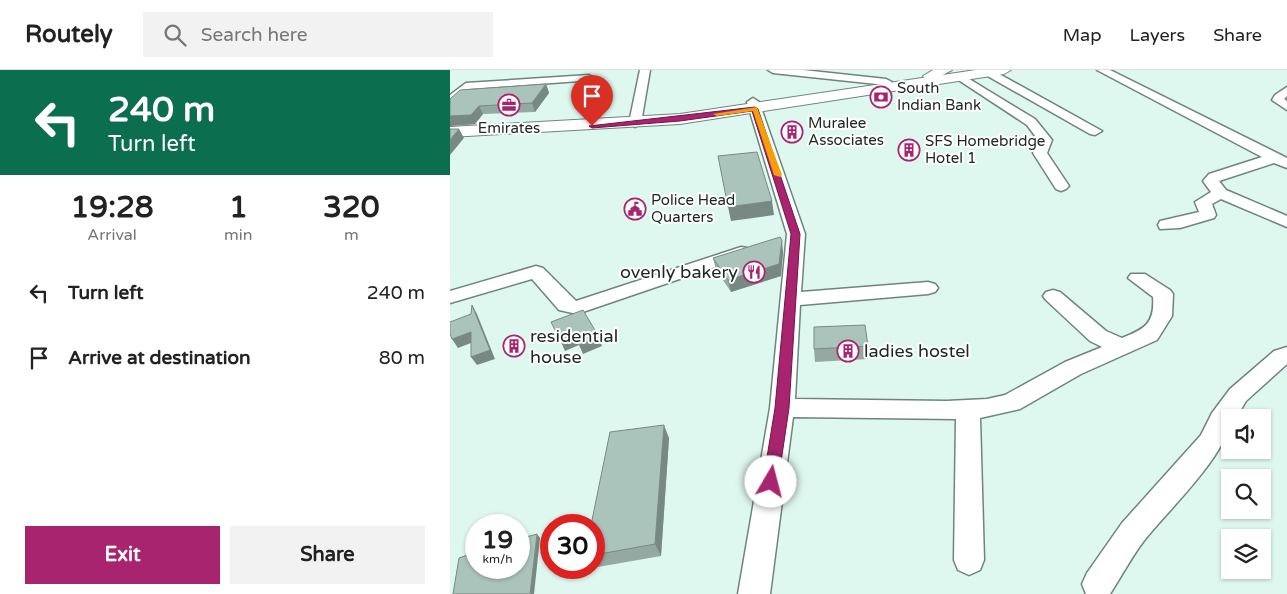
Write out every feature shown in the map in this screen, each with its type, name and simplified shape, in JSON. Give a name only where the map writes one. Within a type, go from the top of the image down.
[{"type":"main road","points":[[754,106],[937,73],[999,71]]},
{"type":"main road","points":[[450,132],[636,120],[754,106],[966,73]]},
{"type":"main road","points":[[450,125],[636,120]]},
{"type":"street","points":[[636,120],[644,70]]},
{"type":"street","points":[[773,70],[886,82]]},
{"type":"street","points":[[1102,70],[1281,161]]},
{"type":"street","points":[[999,71],[1095,130]]},
{"type":"street","points":[[966,73],[1031,122],[1045,140],[1040,153],[1061,186]]},
{"type":"street","points":[[450,102],[466,86],[590,78]]},
{"type":"street","points":[[1287,90],[1279,96],[1278,100],[1287,106]]},
{"type":"street","points":[[754,106],[786,237],[792,299],[782,408],[754,594]]},
{"type":"street","points":[[1281,161],[1214,177],[1211,182],[1220,193],[1287,222]]},
{"type":"street","points":[[1166,225],[1208,215],[1203,202],[1220,193]]},
{"type":"street","points":[[450,297],[536,272],[566,305],[577,308],[758,247]]},
{"type":"street","points":[[782,408],[968,409],[987,408],[1011,403],[1073,368],[1149,335],[1158,327],[1164,311],[1163,294],[1138,278]]},
{"type":"street","points":[[792,299],[928,288]]},
{"type":"street","points":[[1053,296],[1098,336],[1121,347]]},
{"type":"street","points":[[1098,584],[1132,533],[1211,442],[1221,420],[1238,395],[1282,356],[1287,355]]},
{"type":"street","points":[[968,409],[969,560]]},
{"type":"building","points":[[546,84],[532,103],[479,106],[471,115],[450,116],[450,99],[460,90]]},
{"type":"building","points":[[450,129],[459,129],[450,140]]},
{"type":"building","points":[[757,152],[772,201],[728,207],[718,156]]},
{"type":"building","points":[[780,237],[782,240],[779,264],[728,280],[713,258]]},
{"type":"building","points":[[472,305],[490,350],[471,357],[471,332],[452,339],[450,322],[471,314]]},
{"type":"building","points":[[583,310],[599,337],[579,345],[575,336],[561,342],[551,322]]},
{"type":"building","points":[[865,325],[868,346],[814,349],[814,327]]},
{"type":"building","points":[[664,425],[655,544],[605,553],[605,514],[593,514],[610,432]]},
{"type":"building","points":[[537,534],[530,594],[453,594],[459,558],[465,556],[465,579],[530,579],[530,536]]},
{"type":"slow traffic","points":[[717,114],[755,109],[778,175]]},
{"type":"place","name":"South Indian Bank","points":[[881,97]]},
{"type":"place","name":"Emirates","points":[[509,105]]},
{"type":"place","name":"Muralee Associates","points":[[792,132]]},
{"type":"place","name":"SFS Homebridge Hotel 1","points":[[909,150]]},
{"type":"place","name":"Police Head Quarters","points":[[635,209]]},
{"type":"place","name":"ovenly bakery","points":[[754,272]]},
{"type":"place","name":"residential house","points":[[514,346]]},
{"type":"place","name":"ladies hostel","points":[[848,351]]},
{"type":"route","points":[[592,126],[680,119],[755,109],[796,234],[792,303],[782,408],[771,482]]}]
